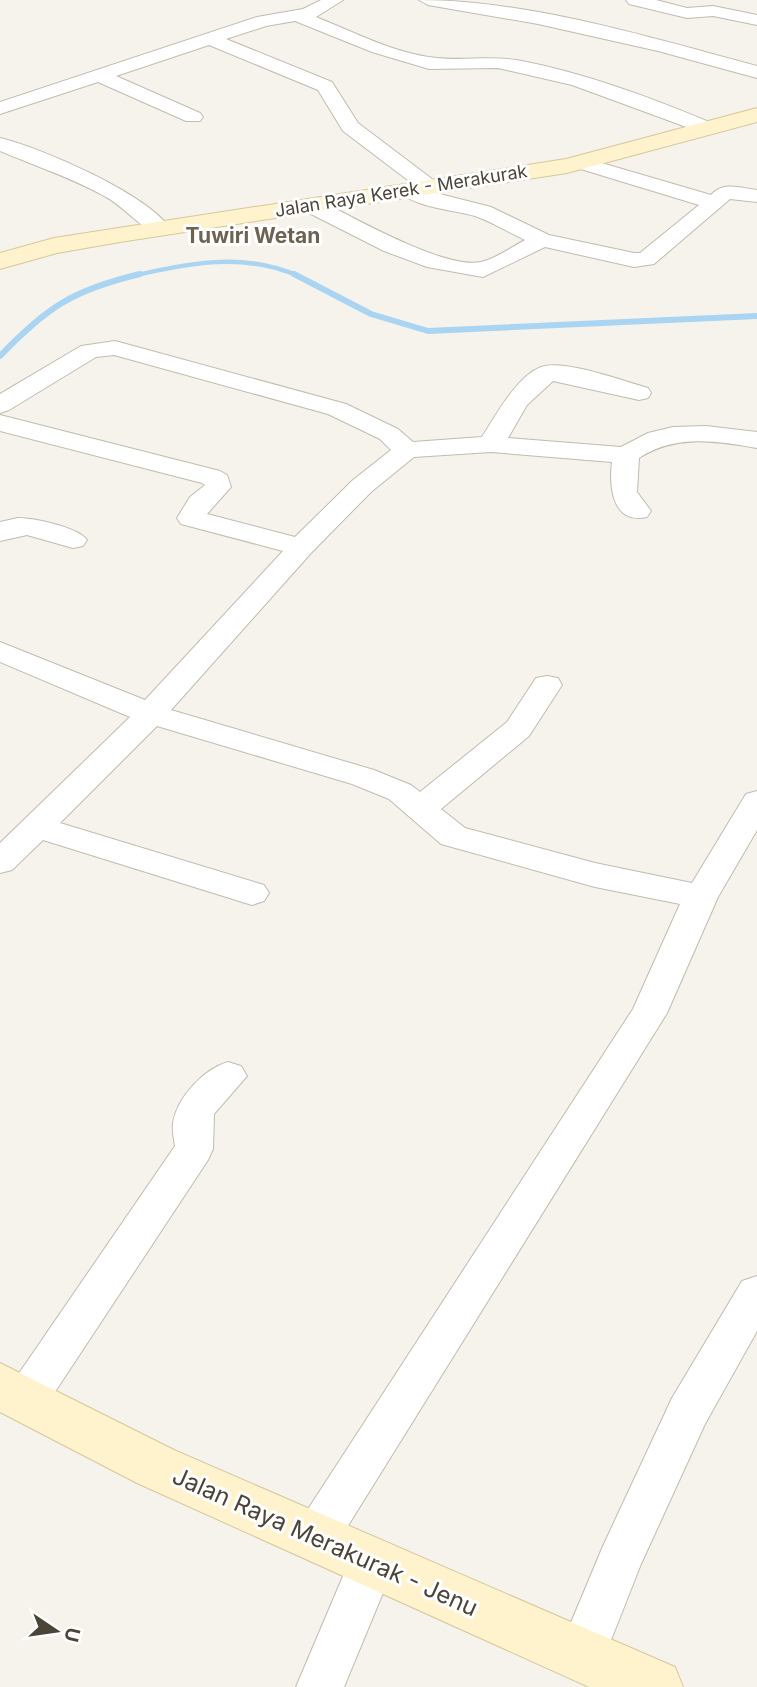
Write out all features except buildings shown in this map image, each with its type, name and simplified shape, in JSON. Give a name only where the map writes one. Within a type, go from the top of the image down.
[{"type":"main road","name":"Jalan Raya Kerek - Merakurak","points":[[0,261],[152,222],[311,205],[581,163],[695,123],[757,115]]},
{"type":"main road","name":"Jalan Raya Merakurak - Jenu","points":[[13,1392],[105,1441],[315,1538],[655,1687]]},
{"type":"street","points":[[0,108],[263,21],[298,16],[321,9],[334,0]]},
{"type":"street","points":[[428,0],[578,27],[757,72]]},
{"type":"street","points":[[635,0],[687,13],[713,11],[757,20]]},
{"type":"street","points":[[298,16],[378,50],[432,64],[452,66],[494,62],[560,75],[695,123]]},
{"type":"street","points":[[209,39],[325,86],[350,127],[436,201],[483,212],[542,240],[634,260],[646,259],[725,192],[757,196]]},
{"type":"street","points":[[100,76],[193,117]]},
{"type":"street","points":[[0,144],[112,191],[152,222]]},
{"type":"street","points":[[581,163],[715,203]]},
{"type":"street","points":[[311,205],[392,246],[435,262],[483,270],[542,240]]},
{"type":"street","points":[[0,405],[90,351],[115,348],[337,409],[389,434],[407,450]]},
{"type":"street","points":[[491,444],[517,401],[547,373],[570,375],[639,393]]},
{"type":"street","points":[[0,423],[211,477],[218,481],[218,487],[200,503],[191,518],[301,547]]},
{"type":"street","points":[[0,862],[151,714],[221,632],[301,547],[362,486],[407,450],[491,444],[626,455],[641,443],[668,434],[703,432],[757,440]]},
{"type":"street","points":[[626,455],[621,491],[625,502],[637,511]]},
{"type":"street","points":[[0,533],[16,524],[32,526],[73,540]]},
{"type":"street","points":[[0,652],[151,714],[363,777],[400,792],[453,836],[595,875],[701,897]]},
{"type":"street","points":[[419,810],[519,729],[547,685]]},
{"type":"street","points":[[315,1538],[649,1013],[701,897],[757,802]]},
{"type":"street","points":[[37,827],[252,893]]},
{"type":"street","points":[[13,1392],[194,1149],[192,1123],[201,1103],[228,1076]]},
{"type":"street","points":[[581,1656],[619,1560],[688,1412],[757,1293]]},
{"type":"street","points":[[320,1687],[372,1564]]},
{"type":"waterway","points":[[133,276],[216,262],[257,264],[298,276]]},
{"type":"waterway","points":[[0,356],[32,325],[62,303],[96,287],[140,274]]},
{"type":"waterway","points":[[298,276],[371,314],[428,331],[757,316]]},
{"type":"district","name":"Tuwiri Wetan","points":[[253,236]]}]
